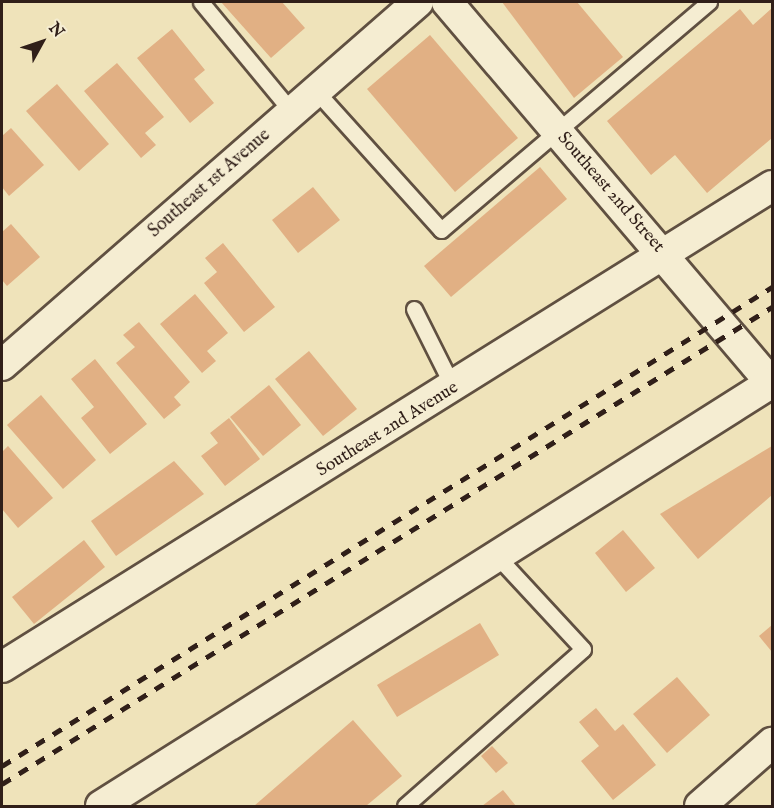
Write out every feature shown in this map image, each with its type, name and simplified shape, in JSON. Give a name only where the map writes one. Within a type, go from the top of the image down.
[{"type":"street","name":"Southeast 1st Avenue","points":[[2,365],[418,2]]},
{"type":"street","name":"Southeast 2nd Street","points":[[447,2],[772,384]]},
{"type":"street","name":"Southeast 2nd Avenue","points":[[2,667],[665,257],[772,186]]},
{"type":"street","points":[[101,807],[772,384]]},
{"type":"street","points":[[700,807],[772,743]]},
{"type":"lane","points":[[201,2],[292,112]]},
{"type":"lane","points":[[316,91],[441,230],[709,2]]},
{"type":"lane","points":[[414,309],[454,388]]},
{"type":"lane","points":[[405,807],[583,649],[497,556]]},
{"type":"building","points":[[221,2],[282,2],[305,28],[271,58]]},
{"type":"building","points":[[502,2],[577,2],[623,57],[574,98]]},
{"type":"building","points":[[772,8],[772,138],[707,193],[675,155],[651,175],[607,121],[740,9],[753,25]]},
{"type":"building","points":[[172,29],[205,70],[194,79],[214,103],[190,123],[137,58]]},
{"type":"building","points":[[430,35],[518,138],[455,192],[367,89]]},
{"type":"building","points":[[117,63],[164,117],[145,133],[156,145],[141,158],[84,91]]},
{"type":"building","points":[[57,84],[109,144],[79,171],[26,111]]},
{"type":"building","points":[[11,128],[44,165],[9,196],[2,187],[2,136]]},
{"type":"building","points":[[540,167],[567,199],[451,297],[424,266]]},
{"type":"building","points":[[313,187],[340,220],[298,253],[272,220]]},
{"type":"building","points":[[11,224],[40,257],[7,286],[2,280],[2,232]]},
{"type":"building","points":[[223,243],[275,307],[244,332],[204,283],[217,272],[205,258]]},
{"type":"building","points":[[195,294],[228,333],[207,351],[216,361],[202,373],[160,324]]},
{"type":"building","points":[[139,322],[190,382],[174,397],[181,405],[164,419],[116,363],[135,347],[123,335]]},
{"type":"building","points":[[309,351],[357,409],[323,436],[275,379]]},
{"type":"building","points":[[95,359],[147,424],[110,454],[81,418],[94,407],[71,379]]},
{"type":"building","points":[[269,385],[301,425],[263,456],[230,417]]},
{"type":"building","points":[[41,395],[96,460],[63,489],[7,425]]},
{"type":"building","points":[[229,418],[260,459],[225,486],[201,456],[218,443],[210,433]]},
{"type":"building","points":[[8,446],[53,498],[18,528],[2,509],[2,452]]},
{"type":"building","points":[[772,446],[772,495],[698,559],[660,514]]},
{"type":"building","points":[[174,461],[204,494],[116,556],[91,521]]},
{"type":"building","points":[[623,530],[655,568],[626,592],[595,553]]},
{"type":"building","points":[[84,540],[105,567],[34,624],[12,597]]},
{"type":"building","points":[[480,623],[499,655],[397,717],[377,685]]},
{"type":"building","points":[[772,625],[772,652],[759,636]]},
{"type":"building","points":[[677,677],[710,715],[667,753],[633,714]]},
{"type":"building","points":[[596,708],[615,731],[623,724],[656,765],[613,800],[581,761],[599,746],[579,722]]},
{"type":"building","points":[[353,720],[402,776],[366,806],[254,806]]},
{"type":"building","points":[[492,746],[508,763],[496,773],[481,756]]},
{"type":"building","points":[[503,790],[516,806],[482,806]]},
{"type":"railway","points":[[2,766],[772,287]]},
{"type":"railway","points":[[2,784],[772,307]]}]
